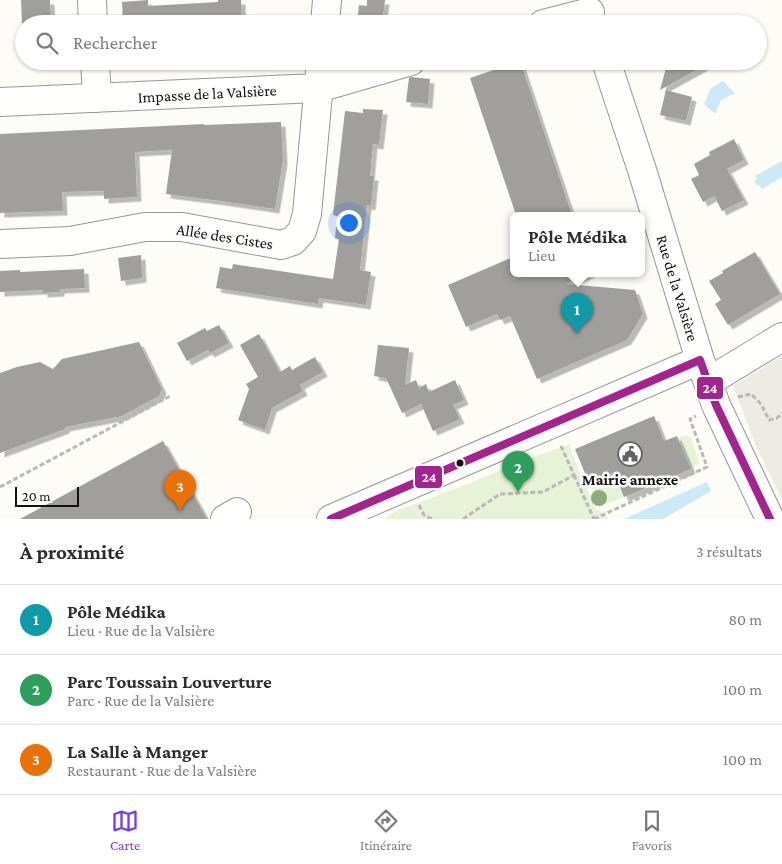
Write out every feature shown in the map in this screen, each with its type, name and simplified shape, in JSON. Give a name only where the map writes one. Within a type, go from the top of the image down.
[{"type":"street","points":[[92,0],[93,15]]},
{"type":"street","points":[[326,15],[327,0]]},
{"type":"street","points":[[95,70],[97,98]]},
{"type":"street","name":"Allée des Cistes","points":[[0,244],[70,241],[145,227],[182,228],[281,246],[293,241],[302,232],[307,214],[320,70]]},
{"type":"street","name":"Impasse de la Valsière","points":[[0,102],[318,88],[380,70]]},
{"type":"street","name":"Rue de la Valsière","points":[[331,519],[551,425],[708,382],[609,70]]},
{"type":"street","points":[[770,519],[708,382],[782,337]]},
{"type":"path","points":[[708,382],[736,397],[751,394],[761,404],[770,420],[782,414]]},
{"type":"path","points":[[0,487],[172,395]]},
{"type":"path","points":[[551,425],[594,519],[703,468]]},
{"type":"path","points":[[463,519],[500,494],[543,492],[574,475]]},
{"type":"green space","points":[[686,435],[691,438],[699,463],[691,469],[678,438]]},
{"type":"green space","points":[[570,444],[571,451],[595,508],[605,514],[608,519],[385,519],[394,512],[514,464]]},
{"type":"green space","points":[[614,473],[624,497],[599,507],[589,483]]},
{"type":"shaded area","points":[[782,356],[782,497],[756,446],[734,385]]},
{"type":"water","points":[[723,81],[735,93],[721,100],[715,114],[704,104],[711,88]]},
{"type":"water","points":[[782,161],[782,177],[762,189],[757,185],[754,181],[757,179],[755,176]]},
{"type":"water","points":[[707,482],[711,491],[663,519],[624,519]]},
{"type":"building","points":[[21,0],[50,0],[51,15],[22,15]]},
{"type":"building","points":[[148,0],[148,6],[241,0],[242,15],[123,15],[122,2]]},
{"type":"building","points":[[367,0],[385,0],[383,15],[358,15],[359,5],[367,6]]},
{"type":"building","points":[[494,70],[523,70],[571,212],[515,212],[470,78]]},
{"type":"building","points":[[665,70],[697,70],[660,90]]},
{"type":"building","points":[[409,78],[430,79],[428,104],[406,102]]},
{"type":"building","points":[[666,90],[692,97],[686,121],[660,115]]},
{"type":"building","points":[[363,109],[383,110],[379,145],[373,144],[370,176],[374,176],[371,206],[367,205],[360,270],[371,272],[366,305],[319,298],[318,304],[216,288],[220,267],[232,269],[233,264],[333,279],[339,239],[335,238],[337,216],[333,215],[345,111],[363,113]]},
{"type":"building","points":[[281,122],[283,160],[275,209],[166,194],[172,150],[135,152],[137,197],[104,199],[104,191],[62,192],[63,211],[0,213],[0,134]]},
{"type":"building","points":[[734,139],[744,160],[727,169],[744,200],[722,211],[714,196],[703,202],[691,179],[699,175],[694,164],[710,155],[709,152]]},
{"type":"building","points":[[755,252],[780,294],[728,325],[715,304],[721,300],[709,281],[723,273],[722,271]]},
{"type":"building","points":[[141,255],[142,278],[121,281],[118,258]]},
{"type":"building","points":[[510,258],[510,277],[582,277],[566,284],[635,290],[643,314],[627,340],[537,379],[510,316],[500,320],[497,314],[466,327],[448,285]]},
{"type":"building","points":[[84,269],[85,288],[60,289],[60,292],[43,293],[43,290],[0,292],[0,271]]},
{"type":"building","points":[[219,325],[229,343],[210,353],[208,350],[187,361],[177,343],[205,328],[207,331]]},
{"type":"building","points":[[259,334],[280,372],[290,366],[292,370],[315,357],[323,372],[300,385],[303,391],[272,408],[265,430],[238,420],[249,389],[246,384],[258,377],[240,345]]},
{"type":"building","points":[[139,342],[162,389],[159,396],[122,416],[65,427],[65,429],[0,453],[0,373],[40,362],[53,369],[62,359]]},
{"type":"building","points":[[378,345],[409,348],[405,385],[416,380],[419,388],[426,384],[429,392],[455,380],[464,400],[453,405],[460,419],[433,431],[421,404],[402,413],[386,378],[374,376]]},
{"type":"building","name":"Mairie annexe","points":[[654,416],[664,441],[677,436],[691,469],[624,497],[614,472],[589,483],[575,449]]},
{"type":"building","points":[[163,441],[207,519],[20,519]]},
{"type":"transit line","name":"24","points":[[331,519],[700,360],[716,405],[770,519]]},
{"type":"place","name":"Pôle Médika","points":[[577,334]]},
{"type":"place","name":"Mairie annexe","points":[[630,454]]},
{"type":"place","name":"Parc Toussain Louverture","points":[[518,492]]},
{"type":"place","name":"La Salle à Manger","points":[[180,511]]}]
